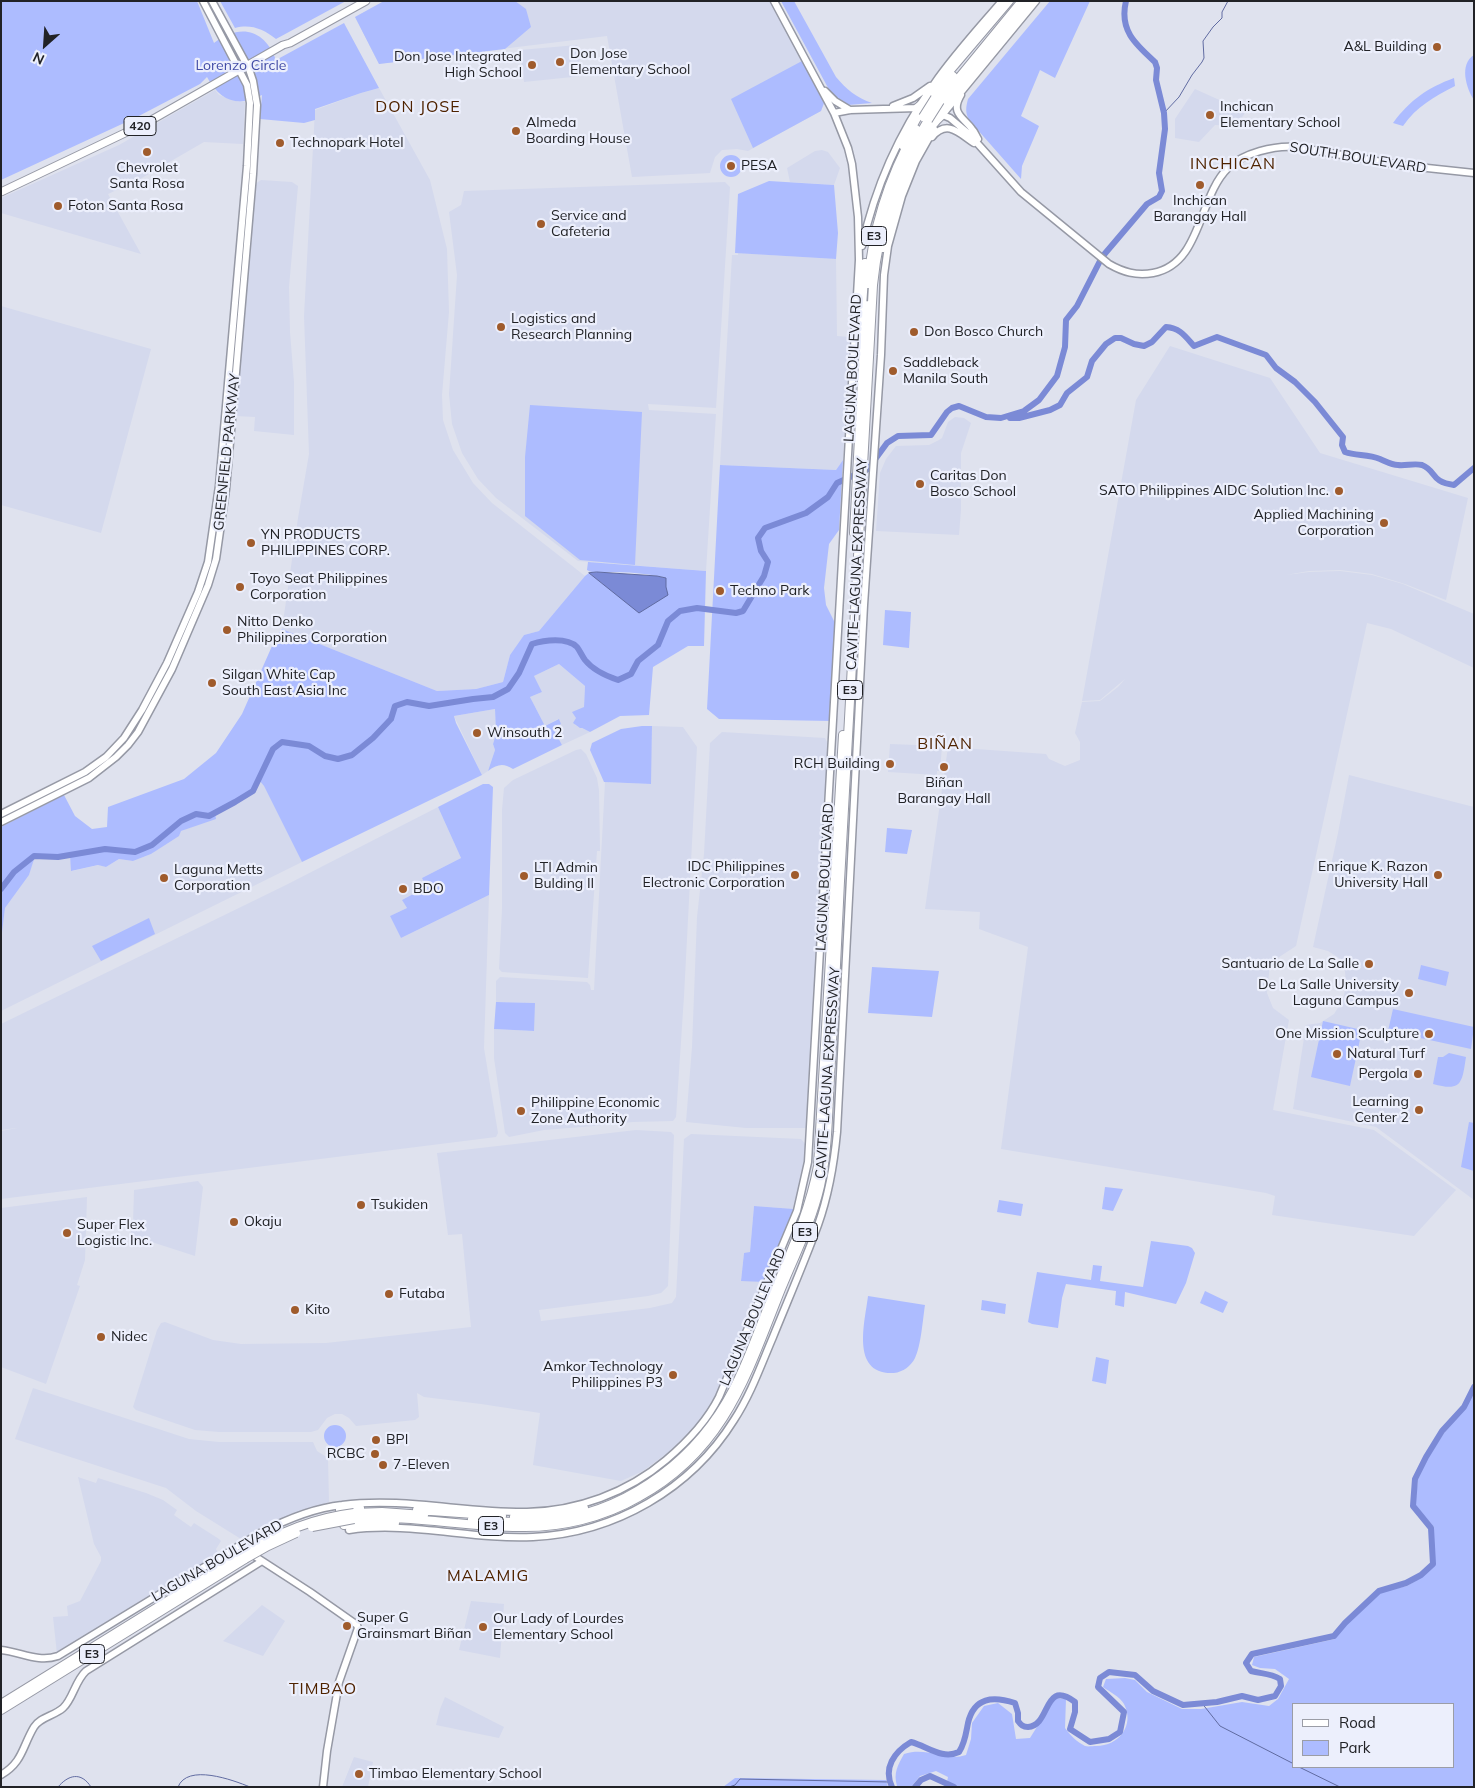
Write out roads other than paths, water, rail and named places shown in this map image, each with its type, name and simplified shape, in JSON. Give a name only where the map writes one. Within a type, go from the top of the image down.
[{"type":"highway","points":[[866,366],[860,327],[863,274],[867,247],[882,190],[898,153],[918,116],[917,108],[929,98],[941,81],[1009,1]]},
{"type":"highway","name":"CAVITE–LAGUNA EXPRESSWAY","points":[[1,1704],[243,1557],[278,1540],[326,1523],[350,1523],[383,1518],[508,1527],[540,1527],[578,1521],[622,1502],[691,1454],[703,1441],[722,1410],[740,1376],[801,1226],[814,1187],[820,1145],[836,921],[866,366],[873,285],[882,229],[900,173],[926,118],[1015,1]]},
{"type":"highway","name":"CAVITE–LAGUNA EXPRESSWAY","points":[[938,100],[1022,1]]},
{"type":"highway","points":[[866,366],[875,325],[881,258],[893,209],[905,177],[933,123],[942,115],[943,108],[956,89],[1029,1]]},
{"type":"highway","points":[[341,1508],[392,1508],[508,1517],[565,1513],[622,1502]]},
{"type":"highway","name":"CAVITE–LAGUNA EXPRESSWAY","points":[[1,1710],[243,1557]]},
{"type":"main road","name":"GREENFIELD PARKWAY","points":[[1,814],[84,772],[106,756],[124,738],[142,710],[167,663],[208,562],[219,486],[247,166],[250,103],[247,85],[241,71],[203,1]]},
{"type":"main road","name":"GREENFIELD PARKWAY","points":[[1,822],[89,778],[128,745],[138,732],[172,669],[208,585],[216,559],[226,489],[254,167],[257,105],[253,81],[248,67],[212,1]]},
{"type":"main road","name":"420","points":[[1,192],[148,122],[248,67],[284,50],[290,43],[366,1]]},
{"type":"main road","name":"LAGUNA BOULEVARD","points":[[1,1650],[37,1659],[50,1659],[58,1656],[239,1546],[281,1523],[310,1513],[393,1503],[516,1512],[542,1511],[567,1508],[608,1495],[645,1476],[679,1448],[707,1416],[719,1397],[796,1210],[806,1176],[811,1136],[859,260],[858,224],[852,164],[846,143],[834,113],[774,1]]},
{"type":"main road","points":[[890,108],[918,94],[935,82],[1002,1]]},
{"type":"main road","points":[[985,152],[972,129],[960,116],[957,107],[958,100],[979,69],[1036,1]]},
{"type":"main road","name":"LAGUNA BOULEVARD","points":[[350,1523],[489,1536],[532,1538],[575,1532],[604,1524],[646,1505],[692,1472],[725,1434],[749,1393],[818,1225],[826,1202],[833,1170],[837,1132],[874,438],[884,275],[887,254],[902,196],[924,146],[942,115],[979,69]]},
{"type":"main road","name":"LAGUNA BOULEVARD","points":[[859,260],[867,225],[881,180],[909,121],[935,82]]},
{"type":"main road","points":[[820,87],[835,101],[850,110]]},
{"type":"main road","points":[[900,108],[908,114],[909,121]]},
{"type":"main road","name":"SOUTH BOULEVARD","points":[[834,113],[850,110],[917,108],[942,115],[962,127],[1020,190],[1092,251],[1118,269],[1138,274],[1156,272],[1174,263],[1190,244],[1212,192],[1228,168],[1261,150],[1296,146],[1399,165],[1474,173]]},
{"type":"main road","points":[[924,146],[937,132],[948,128],[956,130],[985,152]]},
{"type":"main road","points":[[341,1508],[350,1523]]},
{"type":"main road","points":[[239,1546],[357,1625],[358,1628],[339,1682],[323,1787]]},
{"type":"main road","name":"LAGUNA BOULEVARD","points":[[1,1775],[12,1768],[20,1758],[37,1723],[64,1706],[81,1676],[86,1671],[262,1561]]},
{"type":"waterway","points":[[1,889],[14,872],[34,856],[58,857],[105,849],[135,852],[152,845],[181,821],[196,814],[209,816],[253,791],[273,749],[282,742],[309,746],[325,756],[338,759],[352,755],[373,738],[391,719],[395,706],[407,702],[429,706],[493,697],[508,689],[519,673],[532,644],[543,641],[567,642],[577,647],[585,660],[604,675],[618,680],[631,674],[638,661],[658,645],[668,621],[680,611],[697,608],[736,613],[743,611],[764,576],[768,562],[761,551],[758,538],[765,528],[806,513],[828,497],[837,483],[868,469],[887,443],[898,436],[931,435],[947,412],[959,406],[986,417],[1001,418],[1024,411],[1039,400],[1057,376],[1065,347],[1066,320],[1077,306],[1102,257],[1147,204],[1159,197],[1162,191],[1159,173],[1165,129],[1164,113],[1156,80],[1157,68],[1155,62],[1130,36],[1125,20],[1126,1]]},
{"type":"waterway","points":[[1164,113],[1179,97],[1202,62],[1204,58],[1203,41],[1222,18],[1222,12],[1228,1]]},
{"type":"waterway","points":[[1010,418],[1019,418],[1050,410],[1060,405],[1067,393],[1087,377],[1092,361],[1106,344],[1115,338],[1121,338],[1144,346],[1152,342],[1166,327],[1179,331],[1194,346],[1217,337],[1266,355],[1276,368],[1295,382],[1315,402],[1343,437],[1342,445],[1345,452],[1376,457],[1396,465],[1422,465],[1427,467],[1437,479],[1446,484],[1454,485],[1474,468]]},
{"type":"waterway","points":[[892,1787],[889,1773],[890,1767],[895,1756],[905,1746],[911,1742],[941,1753],[953,1754],[959,1752],[964,1742],[971,1714],[980,1703],[992,1699],[1015,1703],[1018,1721],[1025,1727],[1028,1727],[1035,1725],[1041,1719],[1052,1699],[1057,1696],[1065,1696],[1075,1702],[1075,1712],[1070,1729],[1090,1742],[1109,1739],[1120,1732],[1124,1712],[1098,1687],[1100,1678],[1109,1672],[1135,1675],[1153,1691],[1183,1705],[1217,1702],[1242,1696],[1258,1700],[1275,1696],[1281,1686],[1280,1679],[1251,1671],[1246,1663],[1252,1654],[1334,1636],[1379,1591],[1406,1583],[1421,1575],[1433,1564],[1431,1528],[1413,1506],[1415,1479],[1442,1431],[1464,1407],[1474,1387]]},
{"type":"waterway","points":[[1201,1702],[1220,1726],[1292,1763]]},
{"type":"waterway","points":[[1301,1768],[1340,1787]]},
{"type":"waterway","points":[[178,1787],[183,1780],[191,1776],[200,1775],[211,1775],[250,1787]]},
{"type":"waterway","points":[[58,1787],[74,1776],[83,1779],[91,1787]]},
{"type":"waterway","points":[[915,1787],[921,1780],[930,1776],[954,1787]]},
{"type":"waterway","points":[[729,1787],[735,1785],[740,1779],[890,1782]]},
{"type":"place","name":"A&L Building","points":[[1437,47]]},
{"type":"place","name":"Don Jose Elementary School","points":[[560,62]]},
{"type":"place","name":"Don Jose Integrated High School","points":[[532,65]]},
{"type":"place","name":"Inchican Elementary School","points":[[1210,115]]},
{"type":"place","name":"Almeda Boarding House","points":[[516,131]]},
{"type":"place","name":"Technopark Hotel","points":[[280,143]]},
{"type":"place","name":"Chevrolet Santa Rosa","points":[[147,152]]},
{"type":"place","name":"PESA","points":[[731,166]]},
{"type":"place","name":"Inchican Barangay Hall","points":[[1200,185]]},
{"type":"place","name":"Foton Santa Rosa","points":[[58,206]]},
{"type":"place","name":"Service and Cafeteria","points":[[541,224]]},
{"type":"place","name":"Logistics and Research Planning","points":[[501,327]]},
{"type":"place","name":"Don Bosco Church","points":[[914,332]]},
{"type":"place","name":"Saddleback Manila South","points":[[893,371]]},
{"type":"place","name":"Caritas Don Bosco School","points":[[920,484]]},
{"type":"place","name":"SATO Philippines AIDC Solution Inc.","points":[[1339,491]]},
{"type":"place","name":"Applied Machining Corporation","points":[[1384,523]]},
{"type":"place","name":"YN PRODUCTS PHILIPPINES CORP.","points":[[251,543]]},
{"type":"place","name":"Toyo Seat Philippines Corporation","points":[[240,587]]},
{"type":"place","name":"Techno Park","points":[[720,591]]},
{"type":"place","name":"Nitto Denko Philippines Corporation","points":[[227,630]]},
{"type":"place","name":"Silgan White Cap South East Asia Inc","points":[[212,683]]},
{"type":"place","name":"Winsouth 2","points":[[477,733]]},
{"type":"place","name":"RCH Building","points":[[890,764]]},
{"type":"place","name":"Biñan Barangay Hall","points":[[944,767]]},
{"type":"place","name":"IDC Philippines Electronic Corporation","points":[[795,875]]},
{"type":"place","name":"Enrique K. Razon University Hall","points":[[1438,875]]},
{"type":"place","name":"LTI Admin Bulding II","points":[[524,876]]},
{"type":"place","name":"Laguna Metts Corporation","points":[[164,878]]},
{"type":"place","name":"BDO","points":[[403,889]]},
{"type":"place","name":"Santuario de La Salle","points":[[1369,964]]},
{"type":"place","name":"De La Salle University Laguna Campus","points":[[1409,993]]},
{"type":"place","name":"One Mission Sculpture","points":[[1429,1034]]},
{"type":"place","name":"Natural Turf","points":[[1337,1054]]},
{"type":"place","name":"Pergola","points":[[1418,1074]]},
{"type":"place","name":"Learning Center 2","points":[[1419,1110]]},
{"type":"place","name":"Philippine Economic Zone Authority","points":[[521,1111]]},
{"type":"place","name":"Tsukiden","points":[[361,1205]]},
{"type":"place","name":"Okaju","points":[[234,1222]]},
{"type":"place","name":"Super Flex Logistic Inc.","points":[[67,1233]]},
{"type":"place","name":"Futaba","points":[[389,1294]]},
{"type":"place","name":"Kito","points":[[295,1310]]},
{"type":"place","name":"Nidec","points":[[101,1337]]},
{"type":"place","name":"Amkor Technology Philippines P3","points":[[673,1375]]},
{"type":"place","name":"BPI","points":[[376,1440]]},
{"type":"place","name":"RCBC","points":[[375,1454]]},
{"type":"place","name":"7-Eleven","points":[[383,1465]]},
{"type":"place","name":"Super G Grainsmart Biñan","points":[[347,1626]]},
{"type":"place","name":"Our Lady of Lourdes Elementary School","points":[[483,1627]]},
{"type":"place","name":"Timbao Elementary School","points":[[359,1774]]},
{"type":"district","name":"DON JOSE","points":[[418,107]]},
{"type":"district","name":"INCHICAN","points":[[1233,164]]},
{"type":"district","name":"BIÑAN","points":[[945,744]]},
{"type":"district","name":"MALAMIG","points":[[488,1576]]},
{"type":"district","name":"TIMBAO","points":[[323,1689]]},
{"type":"park label","name":"Lorenzo Circle","points":[[241,66]]}]
